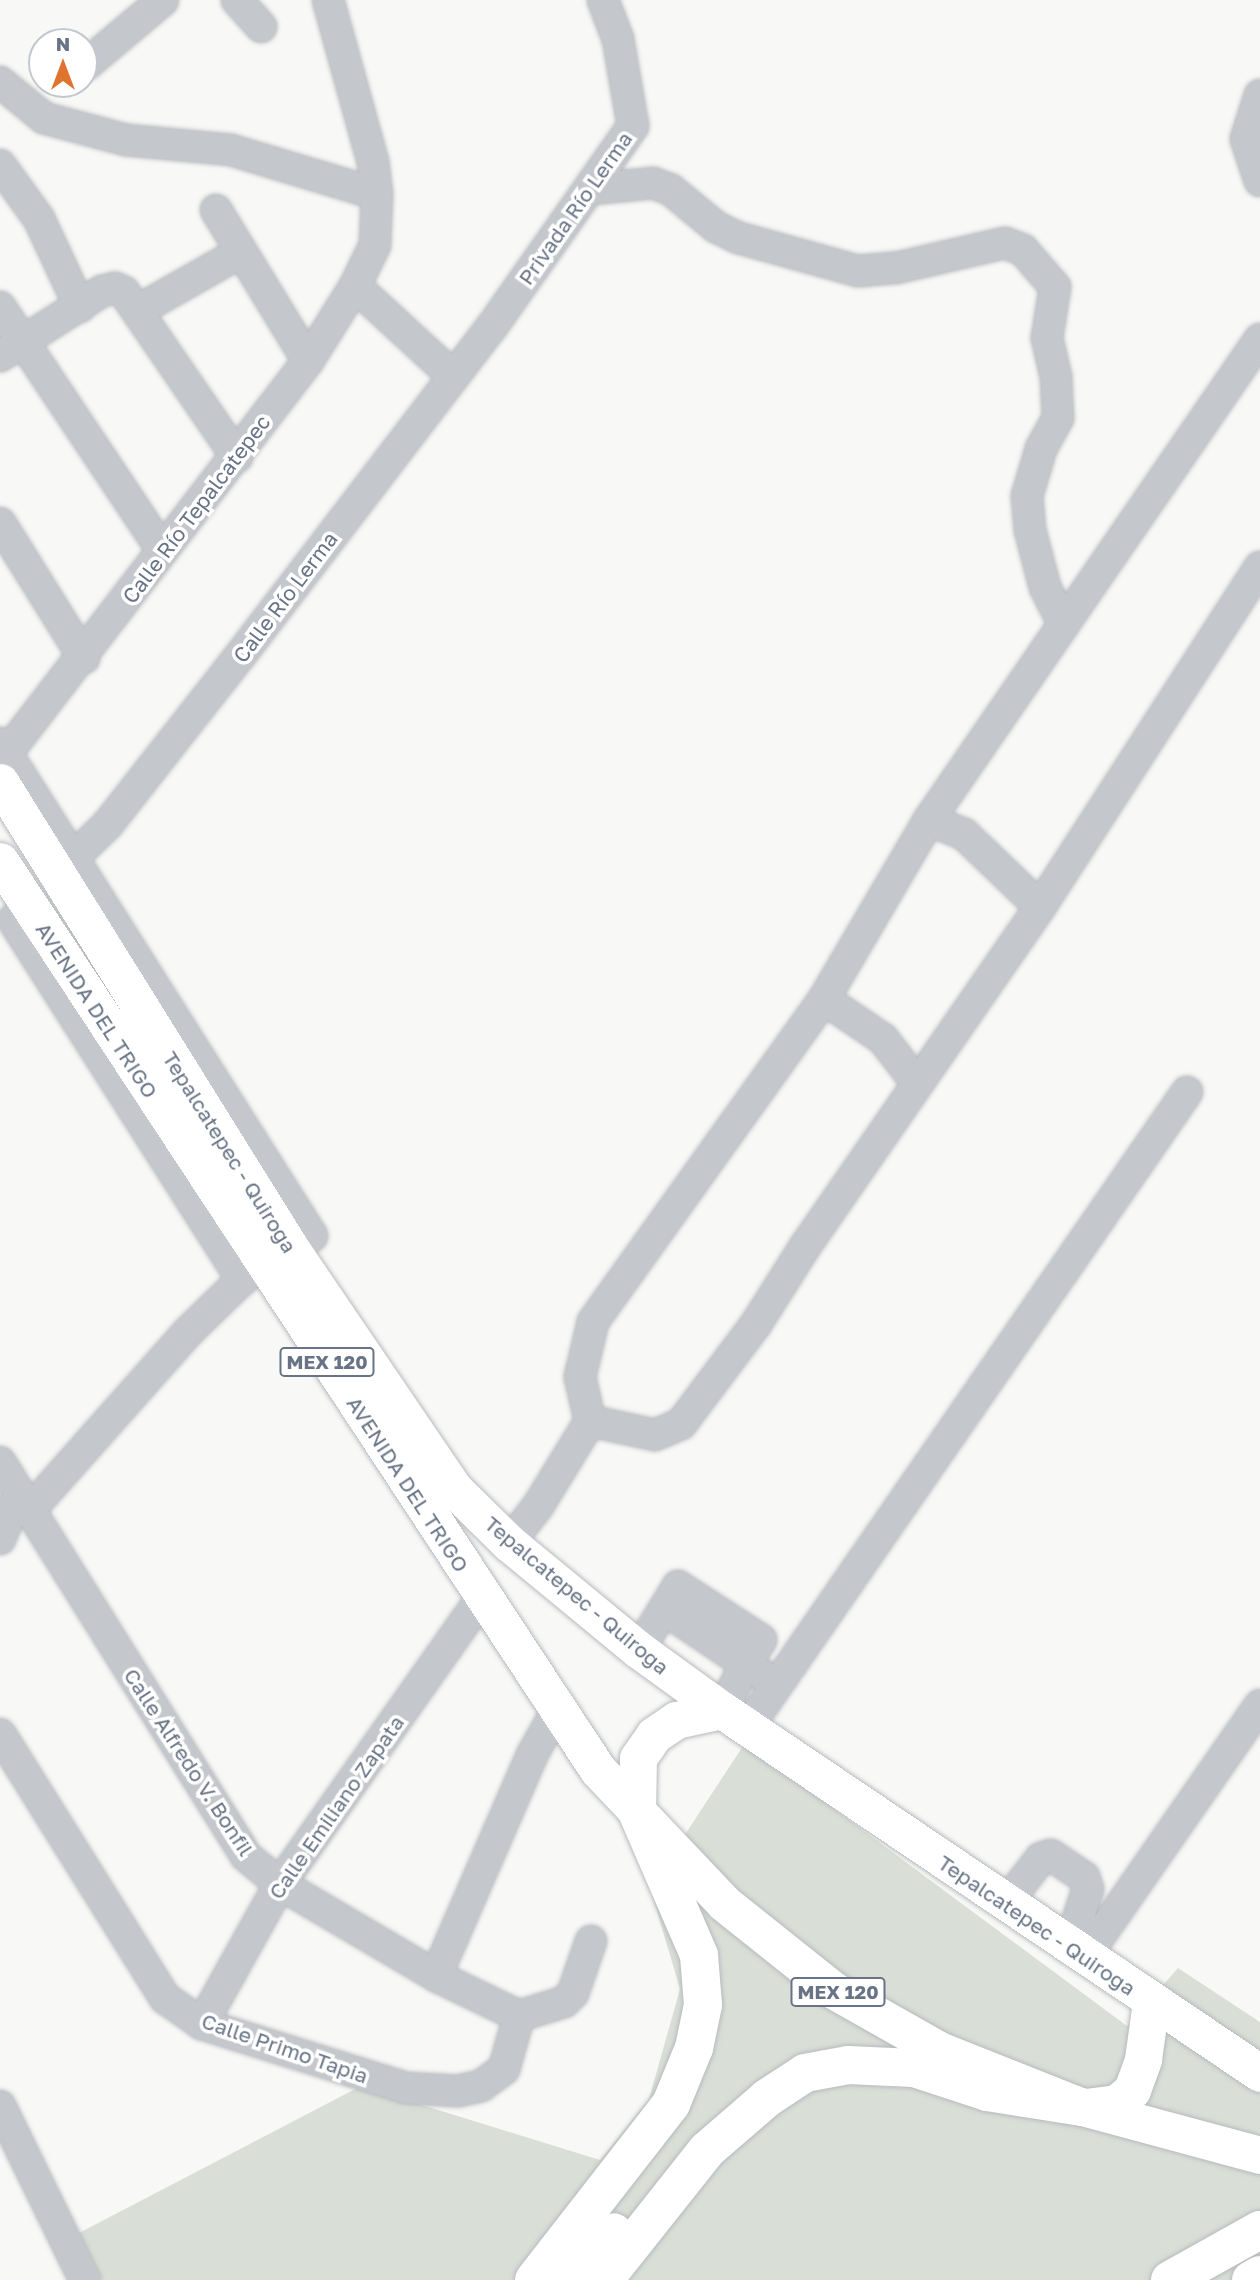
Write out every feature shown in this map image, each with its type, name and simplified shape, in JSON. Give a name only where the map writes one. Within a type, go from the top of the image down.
[{"type":"highway","points":[[534,2280],[671,2104],[694,2048],[703,2005],[699,1955],[637,1812]]},
{"type":"highway","points":[[572,2280],[620,2225],[767,2098],[805,2073],[848,2065],[914,2068],[987,2092],[1082,2107]]},
{"type":"highway","points":[[604,2280],[707,2150]]},
{"type":"highway","points":[[513,2280],[599,2199]]},
{"type":"highway","points":[[1170,2280],[1260,2230]]},
{"type":"highway","points":[[1251,2280],[1260,2275]]},
{"type":"main road","name":"Tepalcatepec - Quiroga","points":[[2,760],[265,1263],[454,1489],[509,1543],[639,1650],[735,1719],[1077,1952],[1260,2073]]},
{"type":"main road","name":"MEX 120","points":[[0,861],[13,921]]},
{"type":"main road","name":"AVENIDA DEL TRIGO","points":[[13,921],[265,1263],[482,1598],[559,1707],[598,1770],[637,1812]]},
{"type":"main road","points":[[425,1510],[454,1489]]},
{"type":"main road","points":[[637,1812],[638,1758],[654,1735],[676,1720],[735,1719]]},
{"type":"main road","name":"MEX 120","points":[[637,1812],[724,1903],[833,1990],[939,2050],[1082,2107],[1260,2155]]},
{"type":"main road","points":[[1082,2107],[1117,2103],[1132,2090],[1140,2071],[1151,2002]]},
{"type":"street","points":[[98,56],[163,0]]},
{"type":"street","points":[[237,0],[261,27]]},
{"type":"street","points":[[328,0],[377,194]]},
{"type":"street","name":"Privada Río Lerma","points":[[491,328],[633,126],[618,40],[603,0]]},
{"type":"street","points":[[0,82],[44,118],[126,140],[231,150],[377,194]]},
{"type":"street","points":[[1260,95],[1246,139],[1260,181]]},
{"type":"street","points":[[0,165],[91,299]]},
{"type":"street","points":[[591,189],[653,183],[671,190],[716,227],[739,238],[858,271],[896,268],[1005,243],[1023,250],[1055,288],[1046,338],[1056,377],[1058,418],[1041,449],[1027,496],[1030,530],[1045,587],[1065,625]]},
{"type":"street","name":"Calle Río Tepalcatepec","points":[[2,760],[84,658],[162,550],[237,457],[308,361],[355,286],[375,245],[377,194]]},
{"type":"street","points":[[216,210],[308,361]]},
{"type":"street","points":[[139,310],[241,252]]},
{"type":"street","points":[[355,286],[453,376]]},
{"type":"street","points":[[11,349],[91,299],[115,288],[124,292],[139,310],[237,457]]},
{"type":"street","points":[[0,307],[11,349],[162,550]]},
{"type":"street","name":"Calle Río Lerma","points":[[72,859],[108,824],[491,328]]},
{"type":"street","points":[[509,1543],[538,1506],[590,1421],[580,1377],[593,1322],[824,999],[929,820],[1260,339]]},
{"type":"street","points":[[0,523],[84,658]]},
{"type":"street","points":[[590,1421],[655,1435],[681,1424],[757,1324],[917,1083],[1040,907],[1260,567]]},
{"type":"street","points":[[0,1539],[25,1502],[188,1331],[265,1263],[312,1236],[72,859],[2,760]]},
{"type":"street","points":[[929,820],[964,834],[1040,907]]},
{"type":"street","points":[[824,999],[883,1039],[917,1083]]},
{"type":"street","points":[[735,1719],[784,1672],[1186,1092]]},
{"type":"street","name":"Calle Alfredo V. Bonfil","points":[[0,1462],[246,1856],[280,1885],[436,1976],[519,2016]]},
{"type":"street","name":"Calle Emiliano Zapata","points":[[202,2024],[280,1885],[482,1598]]},
{"type":"street","points":[[639,1650],[664,1609],[719,1629],[784,1672]]},
{"type":"street","points":[[735,1719],[754,1652]]},
{"type":"street","points":[[1077,1952],[1260,1705]]},
{"type":"street","points":[[436,1976],[532,1755],[559,1707]]},
{"type":"street","name":"Calle Primo Tapia","points":[[0,1734],[165,1998],[202,2024],[406,2088],[458,2091],[481,2086],[504,2069],[519,2016]]},
{"type":"street","points":[[1006,1903],[1041,1858],[1051,1855],[1084,1877],[1088,1889],[1077,1952]]},
{"type":"street","points":[[519,2016],[564,2002],[573,1993],[591,1941]]},
{"type":"street","points":[[4,2125],[84,2280]]},
{"type":"shaded area","points":[[745,1743],[1127,2026],[1178,1968],[1260,2022],[1260,2280],[102,2280],[79,2233],[361,2086],[600,2160],[649,2099],[680,1989],[650,1888]]}]
